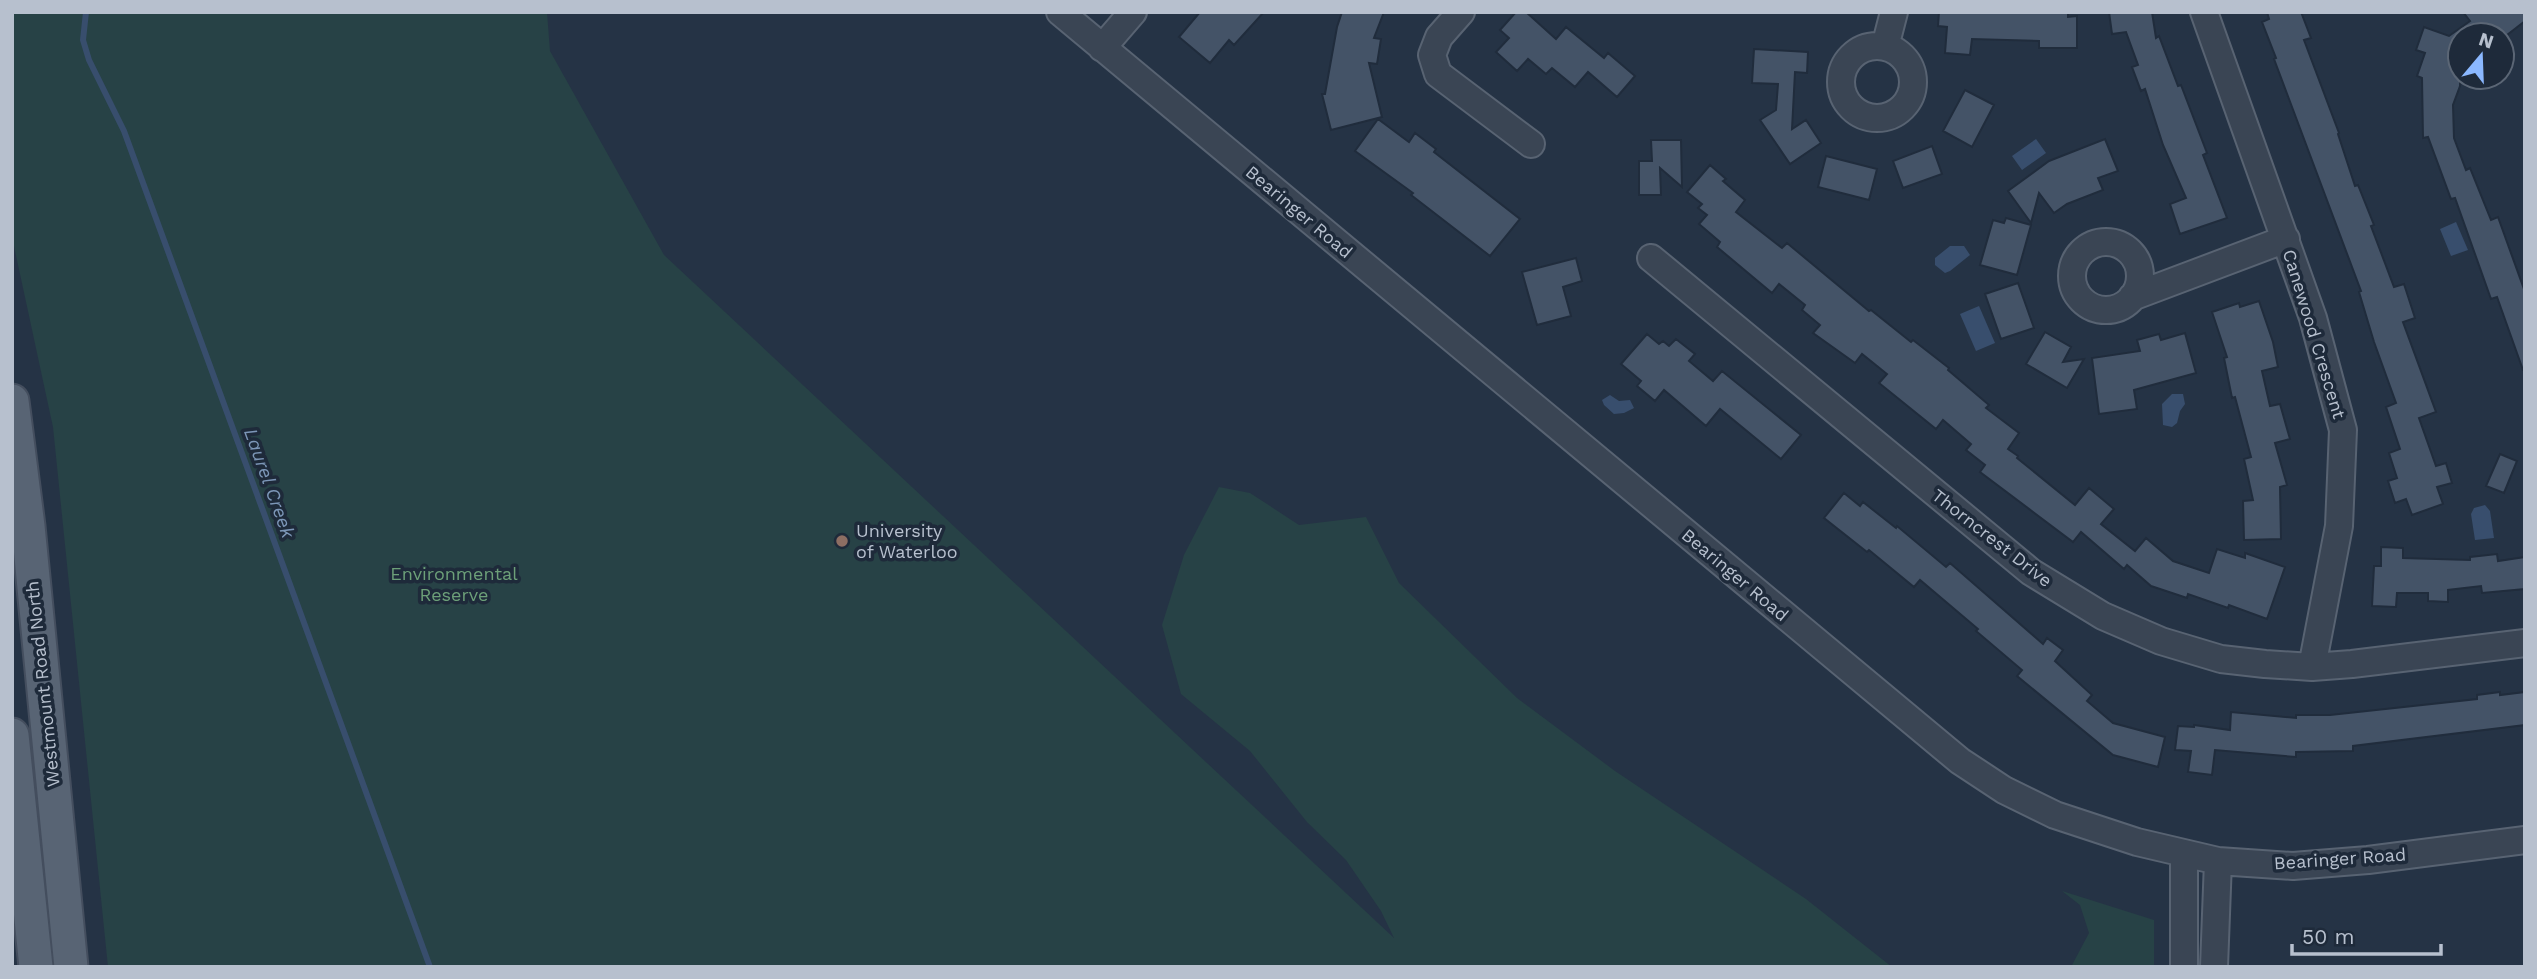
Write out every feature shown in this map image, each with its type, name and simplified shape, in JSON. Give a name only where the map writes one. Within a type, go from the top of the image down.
[{"type":"main road","name":"Westmount Road North","points":[[12,401],[28,526],[71,967]]},
{"type":"main road","name":"Westmount Road North","points":[[12,734],[36,967]]},
{"type":"street","name":"Bearinger Road","points":[[1060,12],[1960,761],[2004,790],[2055,815],[2137,842],[2218,861],[2293,866],[2368,860],[2525,840]]},
{"type":"street","points":[[1102,48],[1133,12]]},
{"type":"street","points":[[1461,12],[1439,37],[1432,55],[1438,74],[1531,144]]},
{"type":"street","points":[[1885,47],[1894,12]]},
{"type":"street","name":"Canewood Crescent","points":[[2204,12],[2313,318],[2343,430],[2339,526],[2312,667]]},
{"type":"street","points":[[2132,297],[2286,239]]},
{"type":"street","name":"Thorncrest Drive","points":[[1651,258],[2031,572],[2103,616],[2161,641],[2221,659],[2312,667],[2525,643]]},
{"type":"street","points":[[2184,853],[2184,967]]},
{"type":"street","points":[[2214,967],[2218,861]]},
{"type":"green space","name":"Environmental Reserve","points":[[12,12],[547,12],[550,51],[664,255],[1394,938],[1381,911],[1346,860],[1307,822],[1250,751],[1181,694],[1162,625],[1184,555],[1219,487],[1250,493],[1299,525],[1366,517],[1399,583],[1517,698],[1615,771],[1806,899],[1892,967],[108,967],[53,427],[12,237]]},
{"type":"green space","points":[[2062,891],[2154,920],[2154,967],[2071,967],[2089,933],[2080,905]]},
{"type":"water","points":[[2036,139],[2046,153],[2022,170],[2012,156]]},
{"type":"water","points":[[2456,222],[2468,250],[2451,256],[2440,229]]},
{"type":"water","points":[[1950,246],[1964,246],[1970,255],[1945,273],[1935,265],[1935,258]]},
{"type":"water","points":[[1979,306],[1995,343],[1976,351],[1960,314]]},
{"type":"water","points":[[2172,394],[2183,394],[2185,404],[2177,423],[2172,427],[2163,425],[2162,404]]},
{"type":"water","points":[[1610,395],[1619,401],[1630,400],[1634,408],[1614,414],[1602,400]]},
{"type":"water","points":[[2485,505],[2490,511],[2494,538],[2475,540],[2471,514],[2474,508]]},
{"type":"building","points":[[1200,12],[1264,12],[1234,45],[1229,40],[1210,63],[1179,37]]},
{"type":"building","points":[[1342,12],[1384,12],[1374,38],[1381,39],[1377,64],[1369,63],[1382,117],[1331,130],[1322,94],[1325,94]]},
{"type":"building","points":[[1516,12],[1526,12],[1556,39],[1566,27],[1604,58],[1608,53],[1635,76],[1617,97],[1588,72],[1575,87],[1552,68],[1546,74],[1528,59],[1517,71],[1496,52],[1509,38],[1500,30]]},
{"type":"building","points":[[1939,12],[2068,12],[2068,17],[2077,16],[2077,48],[2039,48],[2039,41],[1972,39],[1970,55],[1945,53],[1947,27],[1938,26]]},
{"type":"building","points":[[2109,12],[2152,12],[2156,38],[2159,36],[2178,86],[2181,85],[2207,153],[2203,155],[2227,218],[2180,234],[2170,204],[2186,198],[2163,145],[2145,89],[2141,91],[2132,67],[2138,65],[2126,32],[2112,34]]},
{"type":"building","points":[[2267,12],[2301,12],[2311,38],[2304,40],[2339,133],[2355,186],[2358,185],[2374,225],[2371,226],[2394,287],[2404,284],[2415,318],[2403,322],[2436,412],[2419,418],[2436,466],[2446,463],[2452,483],[2437,487],[2443,504],[2412,515],[2406,499],[2395,503],[2388,481],[2397,478],[2389,453],[2400,449],[2386,407],[2396,403],[2374,342],[2359,292],[2361,291],[2274,59],[2276,58],[2262,22],[2269,19]]},
{"type":"building","points":[[2463,12],[2525,12],[2525,21],[2516,28],[2516,21],[2470,21]]},
{"type":"building","points":[[2424,27],[2446,35],[2446,91],[2458,91],[2453,105],[2454,138],[2466,170],[2470,168],[2491,220],[2498,217],[2525,292],[2525,370],[2497,297],[2491,299],[2455,198],[2451,199],[2428,137],[2423,138],[2422,78],[2417,76],[2425,53],[2416,50]]},
{"type":"building","points":[[1754,49],[1808,52],[1807,73],[1795,72],[1792,129],[1806,120],[1821,143],[1790,164],[1760,120],[1776,110],[1778,84],[1752,83]]},
{"type":"building","points":[[1965,90],[1994,105],[1972,147],[1943,131]]},
{"type":"building","points":[[1378,119],[1409,142],[1415,133],[1436,149],[1434,152],[1520,219],[1490,256],[1411,195],[1413,193],[1355,151]]},
{"type":"building","points":[[2105,139],[2118,171],[2098,178],[2103,190],[2067,204],[2054,213],[2039,193],[2031,223],[2008,191],[2049,161]]},
{"type":"building","points":[[1651,140],[1681,140],[1682,187],[1660,168],[1661,195],[1639,195],[1639,161],[1652,161]]},
{"type":"building","points":[[1932,146],[1942,174],[1903,188],[1893,161]]},
{"type":"building","points":[[1826,156],[1877,169],[1869,200],[1818,187]]},
{"type":"building","points":[[1710,165],[1726,179],[1723,181],[1745,200],[1736,212],[1782,248],[1787,243],[1869,311],[1949,368],[1948,370],[1989,405],[1986,408],[2019,433],[2008,449],[2018,456],[2017,458],[2075,505],[2089,488],[2114,509],[2101,524],[2135,551],[2146,538],[2173,561],[2209,573],[2217,549],[2245,558],[2245,553],[2285,567],[2267,619],[2229,605],[2228,608],[2188,594],[2187,598],[2151,586],[2127,565],[2124,569],[2081,532],[2073,542],[1980,472],[1985,465],[1966,450],[1971,444],[1943,420],[1936,429],[1879,383],[1887,374],[1862,354],[1855,363],[1813,333],[1820,325],[1802,310],[1805,305],[1779,284],[1772,293],[1717,247],[1720,242],[1699,224],[1707,215],[1698,208],[1702,204],[1687,192]]},
{"type":"building","points":[[2006,218],[2031,225],[2017,275],[1980,265],[1993,220],[2004,223]]},
{"type":"building","points":[[1576,258],[1582,281],[1563,287],[1571,316],[1537,325],[1522,272]]},
{"type":"building","points":[[2018,283],[2034,328],[2001,339],[1985,294]]},
{"type":"building","points":[[2259,301],[2273,342],[2278,367],[2262,371],[2270,406],[2280,404],[2290,439],[2275,443],[2287,485],[2280,487],[2281,539],[2244,540],[2243,501],[2253,500],[2244,459],[2251,457],[2235,397],[2232,398],[2224,358],[2227,357],[2212,312],[2239,303],[2240,307]]},
{"type":"building","points":[[2045,332],[2071,347],[2063,362],[2084,359],[2067,388],[2026,364]]},
{"type":"building","points":[[2185,333],[2196,373],[2134,390],[2137,409],[2099,414],[2092,358],[2140,351],[2137,340],[2159,334],[2161,340]]},
{"type":"building","points":[[1647,334],[1659,344],[1663,341],[1669,346],[1676,339],[1695,354],[1689,361],[1713,381],[1722,371],[1801,435],[1781,459],[1720,409],[1706,426],[1664,390],[1655,401],[1637,386],[1641,381],[1621,364]]},
{"type":"building","points":[[2500,454],[2517,461],[2504,493],[2486,486]]},
{"type":"building","points":[[1844,493],[1860,506],[1863,502],[1896,528],[1897,526],[1946,567],[1950,563],[2043,644],[2047,638],[2063,650],[2055,661],[2092,695],[2087,701],[2113,723],[2165,737],[2158,767],[2113,755],[2017,676],[2022,670],[1920,580],[1914,587],[1824,518]]},
{"type":"building","points":[[2381,547],[2403,548],[2403,558],[2470,560],[2470,557],[2497,554],[2498,561],[2525,557],[2525,589],[2482,593],[2481,586],[2448,590],[2448,602],[2428,601],[2428,593],[2397,593],[2396,607],[2372,606],[2374,566],[2381,566]]},
{"type":"building","points":[[2500,692],[2500,695],[2525,692],[2525,725],[2353,746],[2353,751],[2296,752],[2296,757],[2215,750],[2212,775],[2188,772],[2191,751],[2175,750],[2178,726],[2194,725],[2230,730],[2231,712],[2296,718],[2296,715],[2330,715],[2477,699],[2477,695]]},
{"type":"waterway","name":"Laurel Creek","points":[[86,12],[83,40],[89,60],[124,131],[430,967]]},
{"type":"place","name":"University of Waterloo","points":[[842,541]]}]
